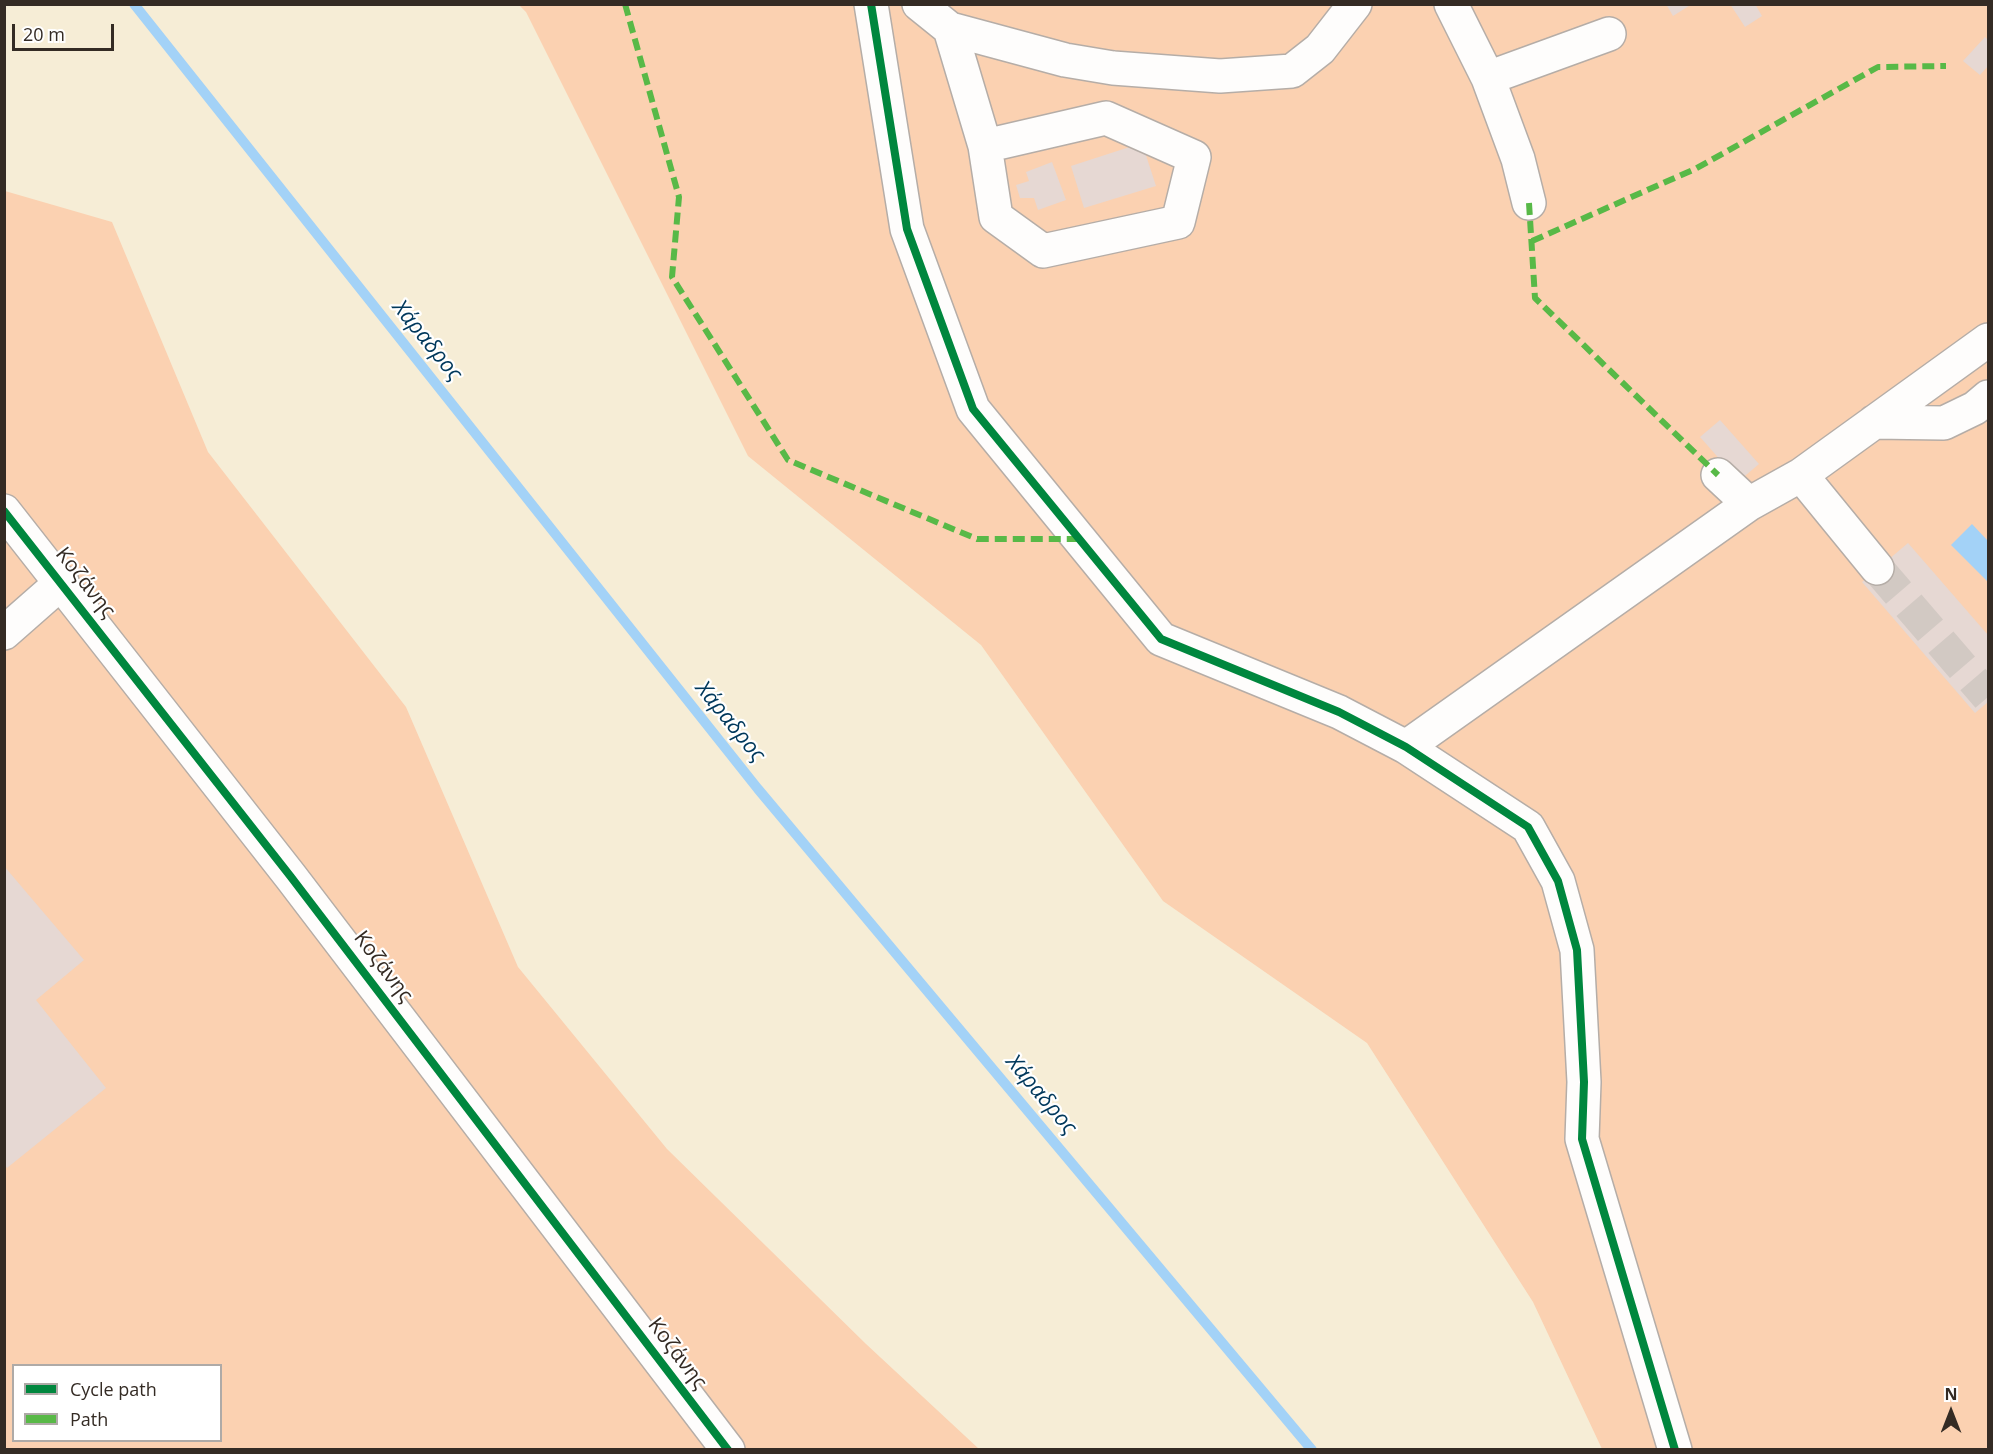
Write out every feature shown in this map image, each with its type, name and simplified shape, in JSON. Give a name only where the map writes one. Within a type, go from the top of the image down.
[{"type":"street","points":[[871,4],[908,229],[973,409],[1161,639],[1339,712],[1406,747],[1528,827],[1558,881],[1577,950],[1584,1082],[1582,1139],[1676,1449]]},
{"type":"street","points":[[919,4],[950,29],[1065,60],[1113,68],[1220,76],[1292,71],[1320,49],[1355,4]]},
{"type":"street","points":[[1451,4],[1488,78],[1518,159],[1529,203]]},
{"type":"street","points":[[950,29],[985,146],[996,217],[1042,251],[1178,222],[1194,157],[1106,118],[985,146]]},
{"type":"street","points":[[1488,78],[1609,34]]},
{"type":"street","points":[[1406,747],[1749,504],[1801,475],[1989,340]]},
{"type":"street","points":[[1874,422],[1944,423],[1976,408],[1989,397]]},
{"type":"street","points":[[1718,475],[1749,504]]},
{"type":"street","points":[[1801,475],[1877,568]]},
{"type":"street","name":"Κοζάνης","points":[[4,511],[62,582],[306,896],[728,1449]]},
{"type":"street","points":[[4,633],[62,582]]},
{"type":"shaded area","points":[[5,5],[1988,5],[1988,1449],[5,1450]]},
{"type":"sand","points":[[4,5],[519,5],[526,12],[748,456],[981,645],[1163,901],[1367,1043],[1533,1302],[1602,1449],[979,1449],[866,1344],[667,1149],[518,967],[406,707],[208,452],[112,222],[5,191]]},
{"type":"water","points":[[1972,524],[1988,541],[1988,582],[1951,545]]},
{"type":"building","points":[[1666,4],[1692,4],[1673,16]]},
{"type":"building","points":[[1730,4],[1755,4],[1762,16],[1745,27]]},
{"type":"building","points":[[1985,37],[1988,40],[1988,66],[1980,75],[1963,61]]},
{"type":"building","points":[[1142,143],[1156,186],[1084,208],[1071,166]]},
{"type":"building","points":[[1052,162],[1066,200],[1038,210],[1034,198],[1020,198],[1016,185],[1029,181],[1026,172]]},
{"type":"building","points":[[1720,420],[1759,464],[1739,481],[1700,437]]},
{"type":"building","points":[[1908,543],[1988,635],[1988,702],[1975,713],[1862,582]]},
{"type":"building","points":[[4,866],[84,960],[36,1000],[106,1088],[7,1168],[4,1164]]},
{"type":"waterway","name":"Χάραδρος","points":[[134,4],[758,789],[1312,1450]]},
{"type":"tunnel","points":[[1877,568],[1988,697]]},
{"type":"marked path","points":[[625,4],[679,197],[672,277],[788,460],[977,539],[1080,539]]},
{"type":"marked path","points":[[1532,241],[1695,169],[1878,67],[1946,66]]},
{"type":"marked path","points":[[1529,203],[1535,298],[1718,475]]},
{"type":"cycle path","points":[[871,4],[907,229],[973,409],[1161,639],[1339,712],[1406,747],[1528,827],[1558,881],[1577,950],[1584,1082],[1582,1139],[1675,1450]]},
{"type":"cycle path","points":[[4,511],[291,877],[728,1450]]}]
